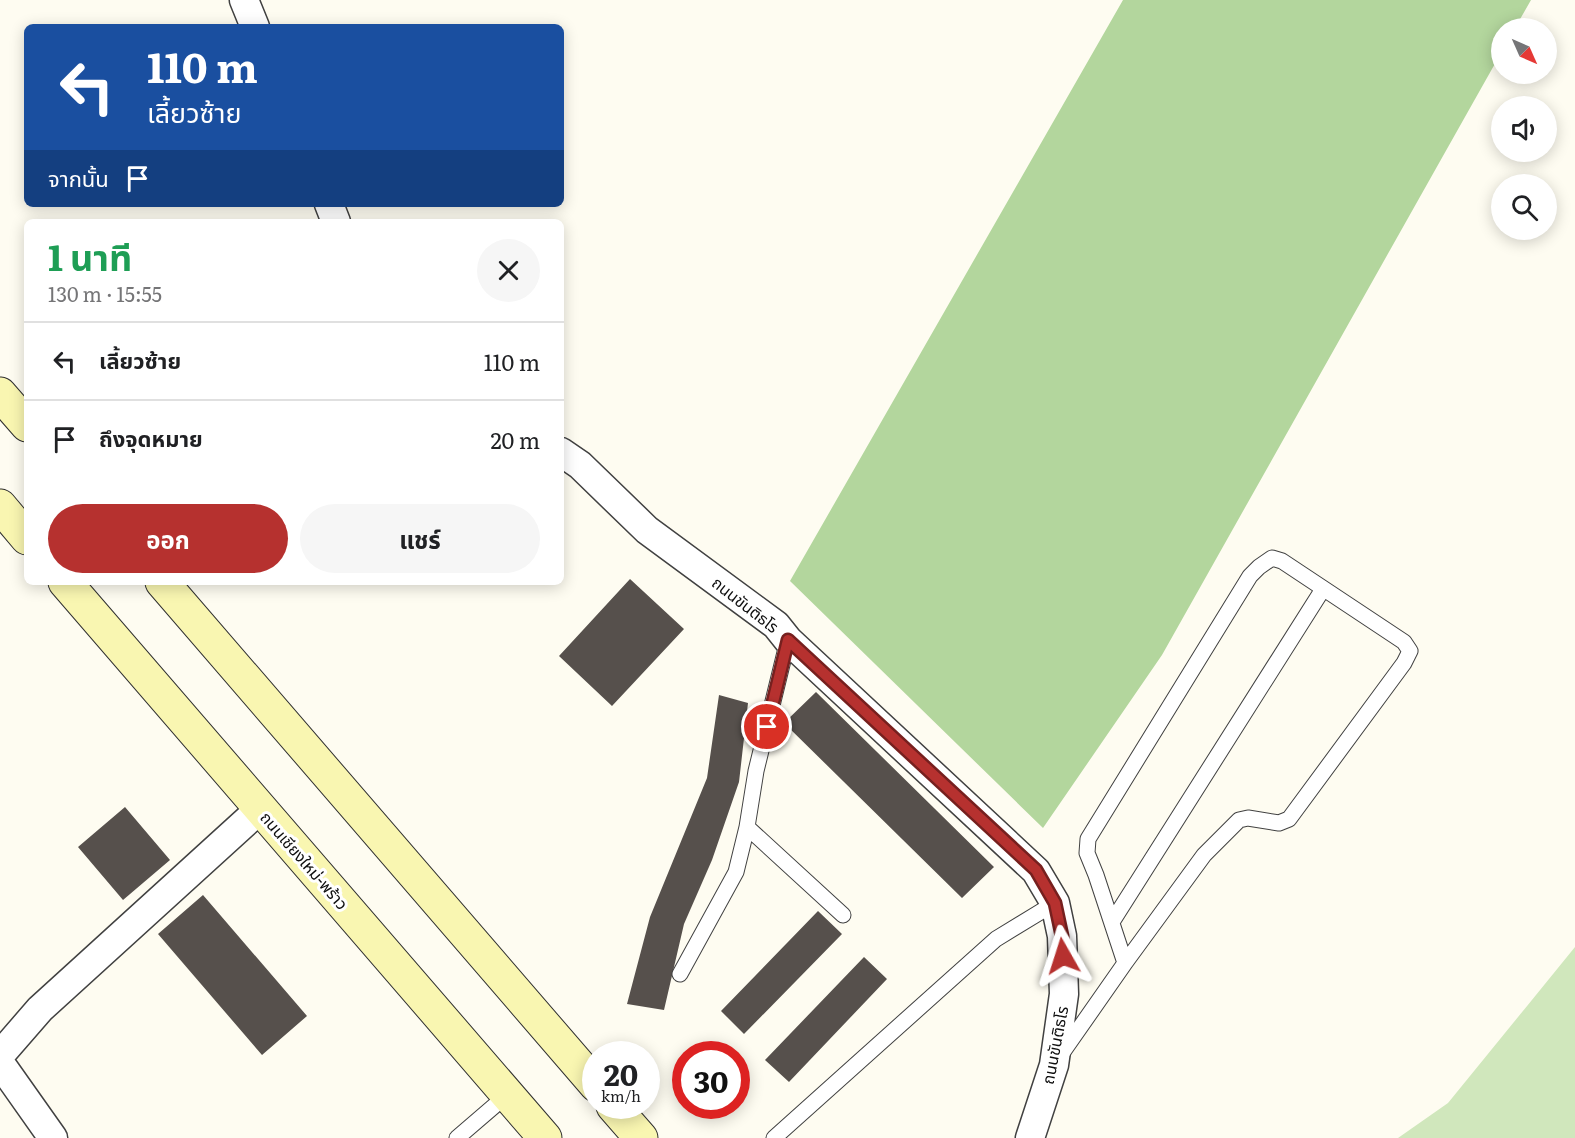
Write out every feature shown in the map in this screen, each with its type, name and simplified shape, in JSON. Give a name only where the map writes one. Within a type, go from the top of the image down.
[{"type":"main road","points":[[0,394],[24,422]]},
{"type":"main road","points":[[0,506],[24,534]]},
{"type":"main road","name":"ถนนเชียงใหม่-พร้าว","points":[[68,585],[545,1138]]},
{"type":"main road","points":[[165,585],[582,1069]]},
{"type":"main road","points":[[624,1119],[641,1138]]},
{"type":"street","points":[[244,0],[254,24]]},
{"type":"street","name":"ถนนขันติธโร","points":[[564,454],[580,465],[647,530],[776,625],[788,640],[1036,870],[1055,903],[1062,936],[1064,994],[1054,1065],[1030,1138]]},
{"type":"street","points":[[0,1055],[40,1009],[261,808]]},
{"type":"street","points":[[0,1063],[53,1138]]},
{"type":"lane","points":[[1054,1065],[1204,855],[1239,820],[1248,818],[1279,824],[1289,819],[1404,663],[1410,651],[1404,642],[1282,561],[1272,558],[1250,576],[1088,839],[1086,853],[1096,875],[1125,963]]},
{"type":"lane","points":[[1112,922],[1323,589]]},
{"type":"lane","points":[[680,974],[736,872],[747,827],[756,771],[788,640]]},
{"type":"lane","points":[[747,827],[843,915]]},
{"type":"lane","points":[[774,1138],[996,939],[1055,903]]},
{"type":"lane","points":[[456,1138],[507,1095]]},
{"type":"green space","points":[[1123,0],[1531,0],[1521,18],[1491,18],[1491,71],[1162,655],[1043,828],[790,581]]},
{"type":"green space","points":[[1575,947],[1575,1138],[1398,1138],[1448,1103]]},
{"type":"building","points":[[630,579],[684,629],[612,706],[559,656]]},
{"type":"building","points":[[816,692],[994,867],[962,898],[784,723]]},
{"type":"building","points":[[719,695],[748,703],[739,782],[712,860],[684,924],[664,1010],[627,1004],[650,917],[707,778]]},
{"type":"building","points":[[125,807],[170,860],[123,900],[78,847]]},
{"type":"building","points":[[203,895],[307,1016],[262,1055],[158,934]]},
{"type":"building","points":[[818,911],[842,934],[744,1034],[721,1011]]},
{"type":"building","points":[[864,957],[887,979],[789,1082],[765,1060]]},
{"type":"route","points":[[767,727],[788,640],[1036,870],[1055,903],[1062,936],[1063,956]]}]
